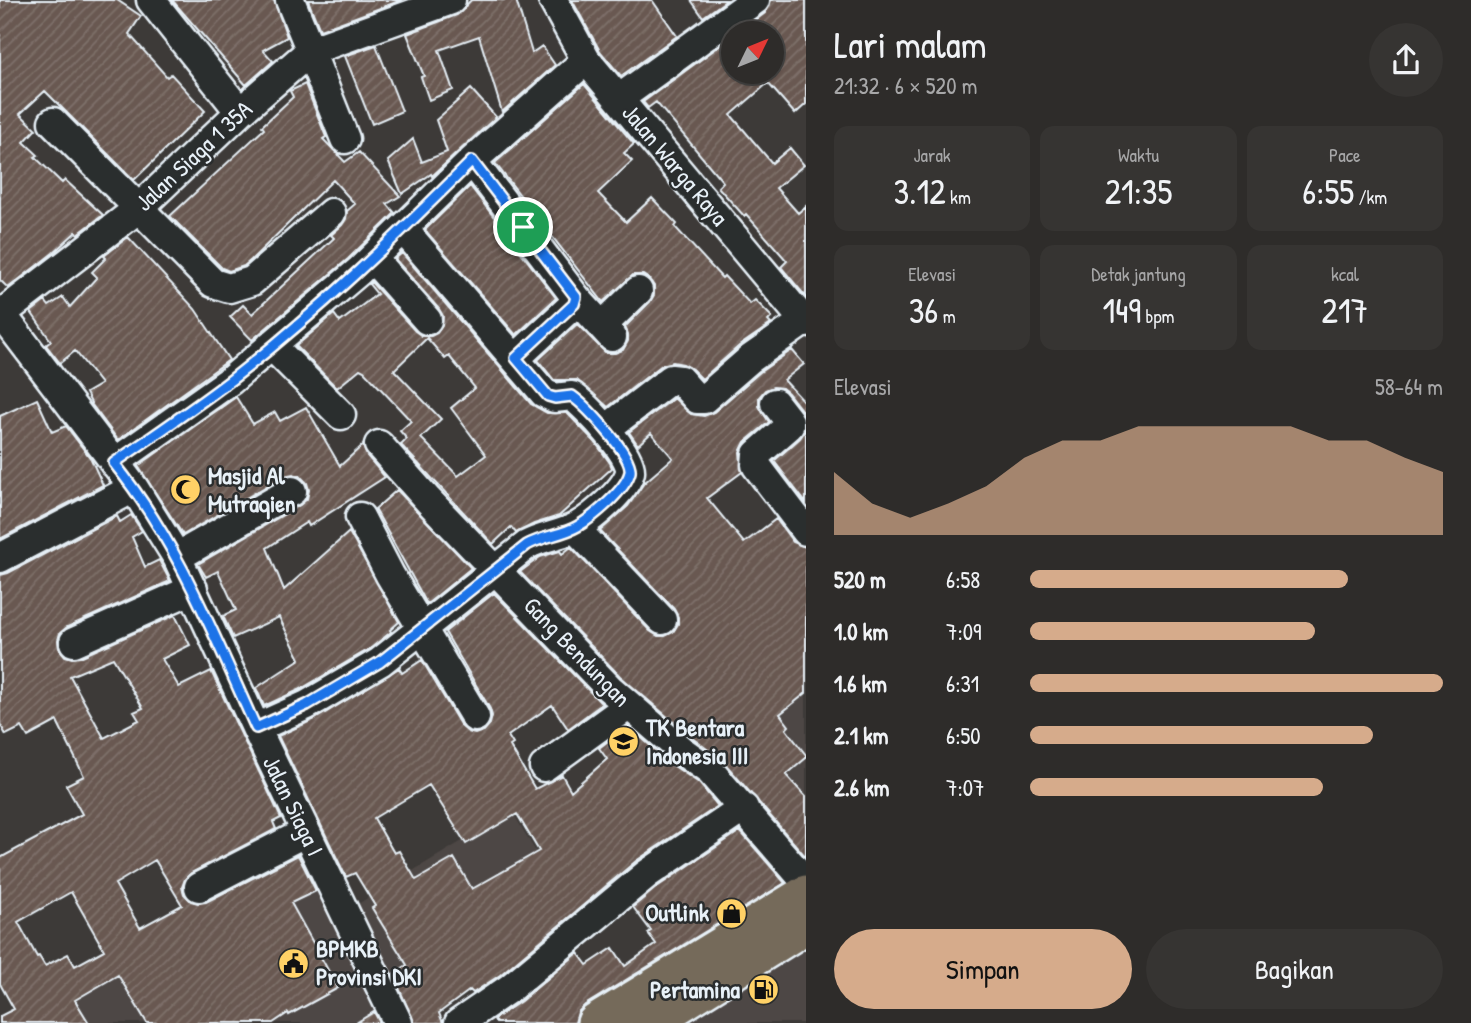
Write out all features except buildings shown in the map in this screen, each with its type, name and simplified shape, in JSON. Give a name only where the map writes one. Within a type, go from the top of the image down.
[{"type":"main road","points":[[596,1023],[806,894]]},
{"type":"main road","points":[[652,1022],[806,925]]},
{"type":"street","points":[[151,0],[240,112]]},
{"type":"street","points":[[290,0],[308,44],[315,49],[448,1]]},
{"type":"street","name":"Jalan Warga Raya","points":[[553,0],[586,60],[805,322]]},
{"type":"street","points":[[620,98],[755,0]]},
{"type":"street","name":"Jalan Siaga 1 35A","points":[[1,314],[139,208],[240,112],[310,51],[345,139]]},
{"type":"street","points":[[114,463],[231,380],[373,259],[472,161],[586,60]]},
{"type":"street","points":[[53,122],[213,284],[229,288],[252,281],[331,213]]},
{"type":"street","points":[[472,161],[577,299],[607,332],[638,291]]},
{"type":"street","points":[[256,728],[342,687],[380,662],[536,540],[575,528],[611,499],[628,479],[631,468],[606,429],[572,396],[555,398],[544,393],[403,229]]},
{"type":"street","points":[[373,259],[427,320]]},
{"type":"street","points":[[516,358],[577,299]]},
{"type":"street","name":"Jalan Siaga I","points":[[1,314],[134,488],[177,557],[398,1023]]},
{"type":"street","points":[[606,429],[673,379],[680,380],[697,399],[704,399],[750,359],[805,322]]},
{"type":"street","points":[[271,345],[341,415]]},
{"type":"street","points":[[775,403],[789,421],[789,426],[757,454],[756,465],[806,531]]},
{"type":"street","name":"Gang Bendungan","points":[[379,445],[609,688],[710,771],[806,882]]},
{"type":"street","points":[[0,558],[134,488]]},
{"type":"street","points":[[177,557],[292,491]]},
{"type":"street","points":[[360,517],[390,575],[475,717]]},
{"type":"street","points":[[575,528],[662,620]]},
{"type":"street","points":[[74,642],[193,589]]},
{"type":"street","points":[[544,767],[628,706]]},
{"type":"street","points":[[459,1023],[510,988],[647,874],[749,814]]},
{"type":"street","points":[[199,887],[306,832]]},
{"type":"shaded area","points":[[751,535],[806,599],[806,1023],[689,1023],[771,967],[690,859],[770,793],[633,622]]},
{"type":"shaded area","points":[[512,811],[552,879],[429,1023],[38,1023],[167,931],[324,847],[356,905]]},
{"type":"place","name":"Masjid Al Mutraqien","points":[[185,490]]},
{"type":"place","name":"TK Bentara Indonesia III","points":[[623,742]]},
{"type":"place","name":"Outlink","points":[[732,913]]},
{"type":"place","name":"BPMKB Provinsi DKI","points":[[293,963]]},
{"type":"place","name":"Pertamina","points":[[763,990]]},
{"type":"route","points":[[472,161],[523,227],[577,299],[516,358],[544,393],[555,398],[572,396],[606,429],[631,468],[628,479],[611,499],[575,528],[541,537],[527,545],[380,662],[342,687],[256,728],[177,557],[134,488],[114,463],[231,380],[373,259],[472,161]]}]
